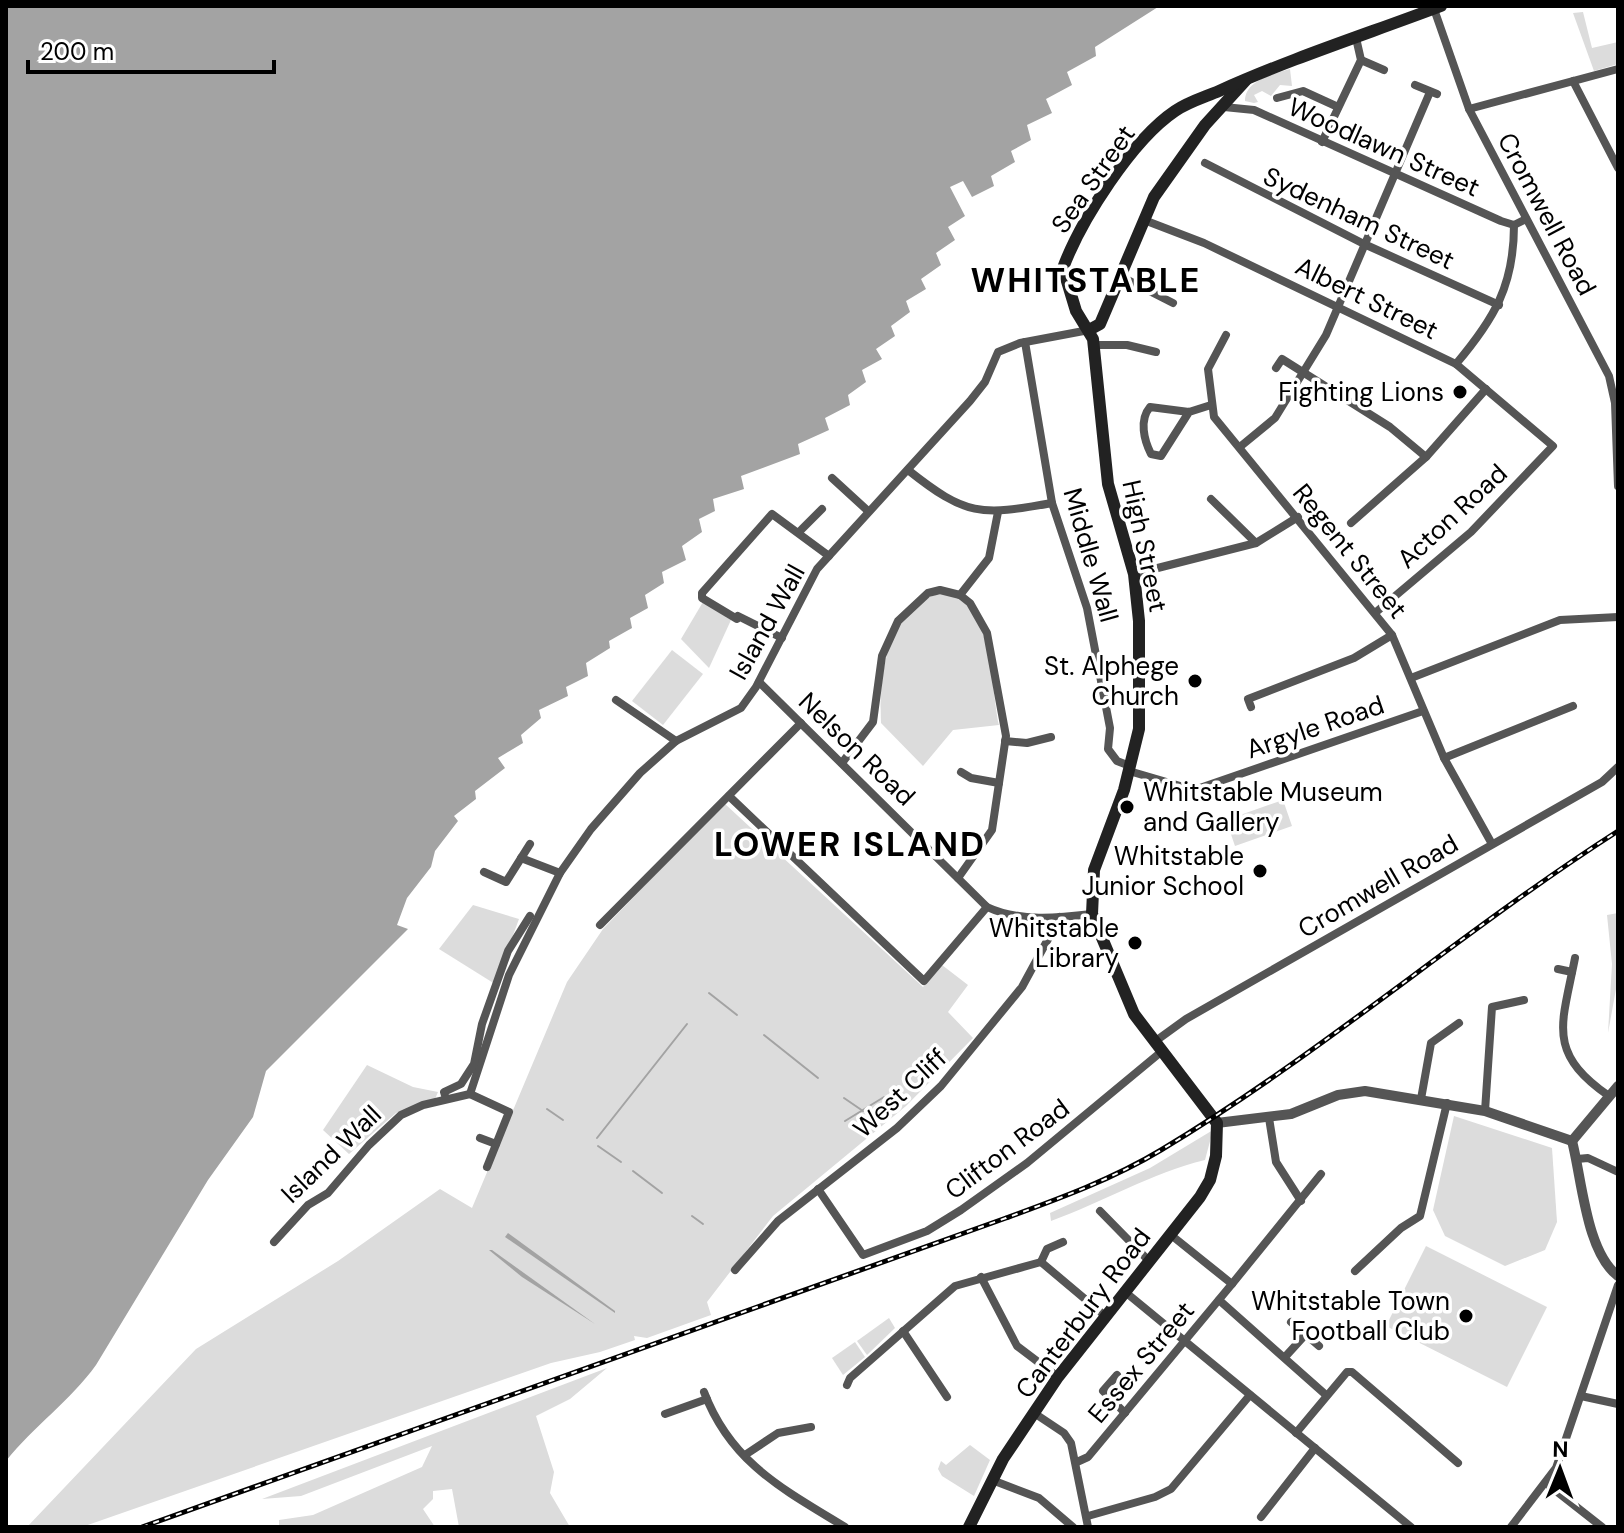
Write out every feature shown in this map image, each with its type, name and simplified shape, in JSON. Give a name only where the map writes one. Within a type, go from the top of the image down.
[{"type":"main road","name":"Sea Street","points":[[1063,268],[1084,224],[1144,140],[1174,111],[1250,76],[1438,7]]},
{"type":"main road","points":[[1089,330],[1100,324],[1154,197],[1185,150],[1250,76]]},
{"type":"main road","points":[[1219,91],[1227,95],[1227,104]]},
{"type":"main road","name":"High Street","points":[[1063,268],[1076,311],[1089,330],[1094,345],[1108,484],[1134,574],[1139,621],[1141,713],[1129,769],[1094,870],[1092,914]]},
{"type":"main road","points":[[1092,914],[1125,997],[1146,1031],[1217,1123]]},
{"type":"main road","name":"Canterbury Road","points":[[969,1527],[992,1480],[1058,1377],[1104,1315],[1171,1235],[1210,1180],[1217,1123]]},
{"type":"street","name":"Cromwell Road","points":[[1438,7],[1469,109],[1602,362],[1616,402],[1618,486]]},
{"type":"street","points":[[1322,142],[1361,60],[1356,38]]},
{"type":"street","points":[[1361,60],[1384,70]]},
{"type":"street","points":[[1469,109],[1618,69]]},
{"type":"street","points":[[1573,81],[1618,168]]},
{"type":"street","points":[[1241,446],[1271,422],[1304,372],[1340,307],[1394,172],[1434,93],[1415,85]]},
{"type":"street","points":[[1277,98],[1303,91],[1338,107]]},
{"type":"street","name":"Woodlawn Street","points":[[1227,104],[1254,110],[1514,225]]},
{"type":"street","name":"Sydenham Street","points":[[1205,163],[1364,244],[1499,305]]},
{"type":"street","points":[[1456,364],[1489,325],[1499,305],[1512,260],[1514,225],[1526,219]]},
{"type":"street","name":"Albert Street","points":[[1144,220],[1204,243],[1456,364],[1553,446]]},
{"type":"street","points":[[1120,276],[1173,303]]},
{"type":"street","name":"Island Wall","points":[[274,1242],[308,1205],[328,1193],[392,1121],[415,1108],[470,1094],[509,975],[560,873],[607,808],[676,741],[732,715],[759,682],[814,574],[981,387],[994,356],[1005,348],[1025,342],[1089,330]]},
{"type":"street","points":[[1189,412],[1161,456],[1151,454],[1145,442],[1145,412],[1150,407],[1189,412],[1211,405],[1208,369],[1226,335]]},
{"type":"street","name":"Middle Wall","points":[[1025,342],[1052,503],[1087,608],[1110,728],[1108,749],[1117,761],[1129,769]]},
{"type":"street","points":[[1094,345],[1127,345],[1156,352]]},
{"type":"street","points":[[1276,368],[1282,359],[1304,372],[1390,427],[1426,457]]},
{"type":"street","points":[[1351,523],[1426,457],[1486,389]]},
{"type":"street","name":"Regent Street","points":[[1211,405],[1214,417],[1241,446],[1392,635],[1444,758],[1492,844]]},
{"type":"street","name":"Acton Road","points":[[1375,613],[1471,532],[1553,446]]},
{"type":"street","points":[[908,470],[956,505],[998,512],[1052,503]]},
{"type":"street","points":[[832,478],[868,511]]},
{"type":"street","points":[[1211,499],[1256,543]]},
{"type":"street","points":[[1360,499],[1368,509]]},
{"type":"street","points":[[799,532],[822,509]]},
{"type":"street","points":[[960,595],[989,558],[998,512]]},
{"type":"street","points":[[782,638],[738,616],[737,619],[702,598],[772,514],[829,556]]},
{"type":"street","points":[[1134,574],[1256,543],[1298,517]]},
{"type":"street","points":[[842,763],[873,722],[882,656],[898,621],[928,593],[940,590],[960,595],[970,603],[987,633],[1005,741],[992,830],[958,878]]},
{"type":"street","points":[[1411,678],[1560,620],[1618,617]]},
{"type":"street","points":[[1251,707],[1248,699],[1354,658],[1392,635]]},
{"type":"street","name":"Nelson Road","points":[[759,682],[987,907]]},
{"type":"street","points":[[616,700],[676,741]]},
{"type":"street","points":[[1444,758],[1573,706]]},
{"type":"street","name":"Argyle Road","points":[[1129,769],[1194,790],[1423,711]]},
{"type":"street","points":[[600,925],[801,723]]},
{"type":"street","points":[[1005,741],[1027,743],[1051,737]]},
{"type":"street","name":"Cromwell Road","points":[[1159,1046],[1186,1019],[1602,782],[1618,767]]},
{"type":"street","points":[[961,772],[971,778],[999,783]]},
{"type":"street","points":[[729,796],[924,981],[987,907],[1014,915],[1060,917],[1092,914]]},
{"type":"street","points":[[484,872],[506,882],[530,844]]},
{"type":"street","points":[[521,858],[560,873]]},
{"type":"street","points":[[446,1099],[444,1092],[461,1084],[474,1064],[482,1024],[508,951],[530,916]]},
{"type":"street","name":"West Cliff","points":[[735,1270],[767,1232],[897,1128],[958,1067],[1022,987],[1060,917]]},
{"type":"street","points":[[1575,958],[1562,1025],[1563,1046],[1581,1074],[1609,1096]]},
{"type":"street","points":[[1558,969],[1572,972]]},
{"type":"street","points":[[1485,1111],[1492,1007],[1524,1000]]},
{"type":"street","points":[[1421,1099],[1431,1043],[1459,1023]]},
{"type":"street","name":"Clifton Road","points":[[818,1189],[863,1255],[927,1231],[1027,1163],[1159,1046]]},
{"type":"street","points":[[1572,1141],[1618,1086]]},
{"type":"street","points":[[1217,1123],[1291,1114],[1350,1092],[1421,1099],[1485,1111],[1572,1141]]},
{"type":"street","points":[[470,1094],[509,1112],[487,1167]]},
{"type":"street","points":[[1355,1271],[1401,1228],[1420,1216],[1447,1103]]},
{"type":"street","points":[[1269,1118],[1276,1162],[1301,1201]]},
{"type":"street","points":[[480,1138],[496,1144]]},
{"type":"street","points":[[1572,1141],[1595,1243],[1604,1263],[1618,1276]]},
{"type":"street","points":[[1577,1159],[1588,1158],[1618,1172]]},
{"type":"street","name":"Essex Street","points":[[1077,1462],[1088,1457],[1321,1174]]},
{"type":"street","points":[[1100,1211],[1149,1261]]},
{"type":"street","points":[[1171,1235],[1232,1284]]},
{"type":"street","points":[[1041,1262],[1047,1249],[1063,1242]]},
{"type":"street","points":[[847,1385],[955,1286],[1041,1262]]},
{"type":"street","points":[[1041,1262],[1104,1315]]},
{"type":"street","points":[[981,1277],[1017,1346],[1058,1377]]},
{"type":"street","points":[[1511,1527],[1546,1483],[1558,1461],[1618,1285]]},
{"type":"street","points":[[1124,1290],[1411,1527]]},
{"type":"street","points":[[1219,1300],[1326,1395]]},
{"type":"street","points":[[1291,1322],[1319,1346]]},
{"type":"street","points":[[903,1331],[947,1397]]},
{"type":"street","points":[[1285,1357],[1305,1335]]},
{"type":"street","points":[[1296,1433],[1347,1372],[1352,1372],[1458,1463]]},
{"type":"street","points":[[1117,1375],[1103,1391],[1125,1413]]},
{"type":"street","points":[[665,1413],[706,1395],[720,1430],[769,1481],[845,1527]]},
{"type":"street","points":[[1088,1516],[1171,1489],[1250,1395]]},
{"type":"street","points":[[1581,1396],[1618,1404]]},
{"type":"street","points":[[1034,1413],[1064,1433],[1077,1462],[1088,1527]]},
{"type":"street","points":[[745,1455],[778,1433],[811,1427]]},
{"type":"street","points":[[1261,1517],[1315,1448]]},
{"type":"street","points":[[992,1480],[1039,1498],[1073,1527]]},
{"type":"street","points":[[1546,1483],[1602,1527]]},
{"type":"shaded area","points":[[6,6],[1158,7],[1095,47],[1096,56],[1067,72],[1072,85],[1046,99],[1052,113],[1027,125],[1031,140],[1011,151],[1015,162],[991,176],[994,186],[972,197],[963,181],[950,187],[965,216],[948,227],[955,240],[936,253],[941,265],[921,279],[926,289],[906,301],[910,312],[891,326],[895,336],[876,349],[882,359],[862,370],[866,382],[848,395],[850,405],[825,418],[829,430],[798,444],[800,454],[741,476],[744,489],[713,499],[715,511],[699,519],[702,532],[682,546],[686,560],[662,572],[664,583],[645,595],[648,608],[630,618],[632,628],[609,641],[610,648],[586,663],[588,676],[566,687],[568,696],[539,710],[541,718],[521,735],[523,743],[498,758],[505,768],[475,791],[476,799],[454,816],[458,821],[435,851],[431,867],[407,898],[397,925],[408,929],[266,1071],[253,1117],[208,1180],[96,1365],[6,1461]]},
{"type":"shaded area","points":[[1583,12],[1592,48],[1618,42],[1618,64],[1594,71],[1573,13]]},
{"type":"shaded area","points":[[1290,69],[1292,86],[1280,85],[1271,96],[1262,91],[1254,95],[1258,102],[1245,101],[1246,94],[1255,83]]},
{"type":"shaded area","points":[[940,594],[957,597],[970,608],[980,625],[991,668],[999,725],[953,730],[923,766],[881,723],[882,686],[897,628],[922,601]]},
{"type":"shaded area","points":[[703,602],[731,620],[709,668],[681,639]]},
{"type":"shaded area","points":[[672,650],[703,674],[663,725],[632,701]]},
{"type":"shaded area","points":[[1283,800],[1292,826],[1235,846],[1226,820]]},
{"type":"shaded area","points":[[724,803],[923,987],[942,965],[968,985],[948,1012],[973,1038],[906,1106],[773,1216],[707,1302],[711,1315],[647,1338],[634,1336],[635,1340],[600,1352],[551,1363],[82,1527],[27,1527],[196,1349],[338,1261],[440,1189],[472,1208],[567,982],[603,929]]},
{"type":"shaded area","points":[[473,905],[519,919],[495,984],[439,949]]},
{"type":"shaded area","points":[[1618,913],[1618,978],[1608,1033],[1612,964],[1607,915]]},
{"type":"shaded area","points":[[367,1065],[413,1087],[438,1092],[435,1099],[396,1113],[349,1154],[323,1130]]},
{"type":"shaded area","points":[[1454,1116],[1552,1148],[1557,1222],[1545,1250],[1505,1266],[1445,1236],[1433,1210]]},
{"type":"shaded area","points":[[1213,1130],[1205,1160],[1166,1172],[1051,1221],[1050,1213],[1150,1168]]},
{"type":"shaded area","points":[[508,1233],[615,1311],[615,1313],[505,1237]]},
{"type":"shaded area","name":"Whitstable Town Football Club","points":[[1426,1246],[1547,1307],[1507,1387],[1386,1326]]},
{"type":"shaded area","points":[[489,1250],[492,1250],[595,1324],[522,1277]]},
{"type":"shaded area","points":[[889,1318],[895,1328],[867,1355],[857,1341]]},
{"type":"shaded area","points":[[855,1342],[865,1357],[843,1375],[832,1358]]},
{"type":"shaded area","points":[[607,1368],[570,1399],[536,1416],[554,1472],[550,1493],[570,1527],[459,1527],[452,1489],[433,1491],[433,1499],[423,1509],[435,1527],[279,1527],[279,1520],[313,1515],[422,1467],[432,1446],[301,1496],[262,1499]]},
{"type":"shaded area","points":[[970,1445],[990,1460],[974,1496],[942,1476],[938,1469],[941,1461],[946,1465]]},
{"type":"waterway","points":[[709,993],[737,1015]]},
{"type":"waterway","points":[[597,1138],[687,1024]]},
{"type":"waterway","points":[[764,1035],[818,1078]]},
{"type":"waterway","points":[[845,1121],[884,1097]]},
{"type":"waterway","points":[[844,1098],[863,1111]]},
{"type":"waterway","points":[[547,1109],[563,1120]]},
{"type":"waterway","points":[[598,1146],[621,1162]]},
{"type":"waterway","points":[[633,1171],[662,1193]]},
{"type":"waterway","points":[[692,1216],[703,1224]]},
{"type":"railway","points":[[142,1527],[1006,1218],[1124,1170],[1161,1150],[1278,1074],[1560,869],[1618,831]]},
{"type":"place","name":"Fighting Lions","points":[[1460,392]]},
{"type":"place","name":"St. Alphege Church","points":[[1195,681]]},
{"type":"place","name":"Whitstable Museum and Gallery","points":[[1127,807]]},
{"type":"place","name":"Whitstable Junior School","points":[[1260,871]]},
{"type":"place","name":"Whitstable Library","points":[[1135,943]]},
{"type":"place","name":"Whitstable Town Football Club","points":[[1466,1316]]},
{"type":"district","name":"WHITSTABLE","points":[[1086,280]]},
{"type":"district","name":"LOWER ISLAND","points":[[850,844]]}]
